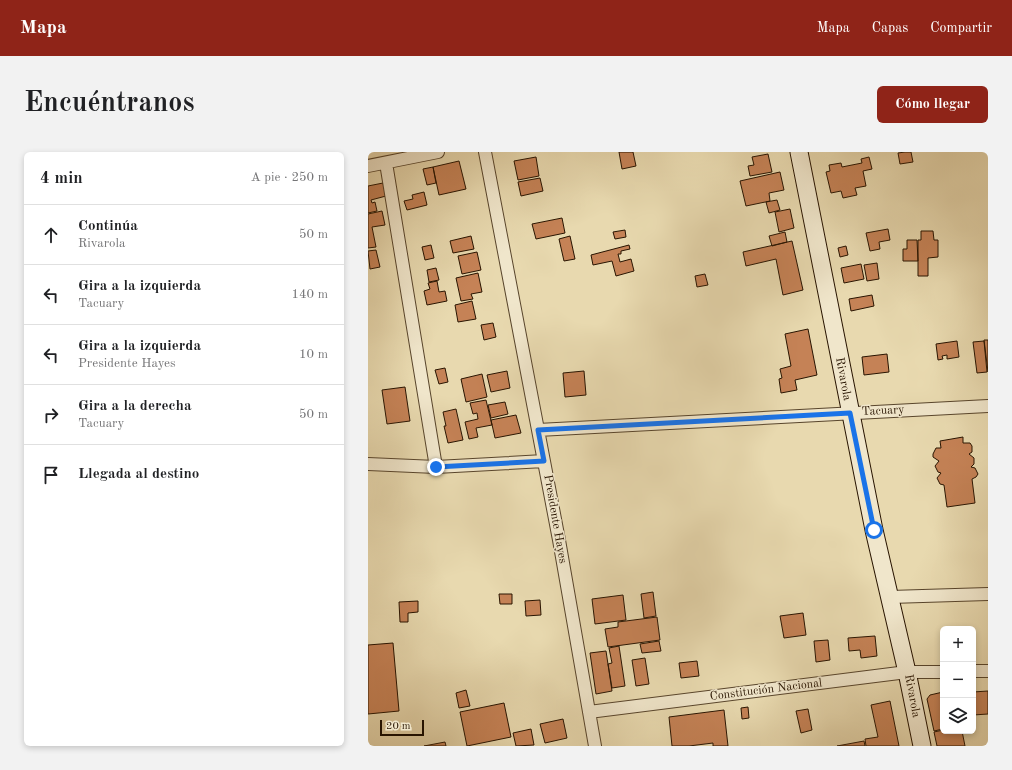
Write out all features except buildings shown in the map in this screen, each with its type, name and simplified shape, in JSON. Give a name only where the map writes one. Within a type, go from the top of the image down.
[{"type":"street","points":[[368,166],[438,152]]},
{"type":"street","name":"Presidente Hayes","points":[[485,152],[544,461],[594,746]]},
{"type":"street","name":"Rivarola","points":[[798,152],[874,530],[908,672],[922,746]]},
{"type":"street","points":[[386,163],[436,467]]},
{"type":"street","name":"Tacuary","points":[[538,430],[988,406]]},
{"type":"street","points":[[368,464],[436,467],[544,461]]},
{"type":"street","points":[[890,597],[988,594]]},
{"type":"street","points":[[976,671],[988,671]]},
{"type":"street","name":"Constitución Nacional","points":[[589,712],[908,672],[940,672]]},
{"type":"route","points":[[436,467],[544,461],[538,430],[850,413],[874,530]]}]
